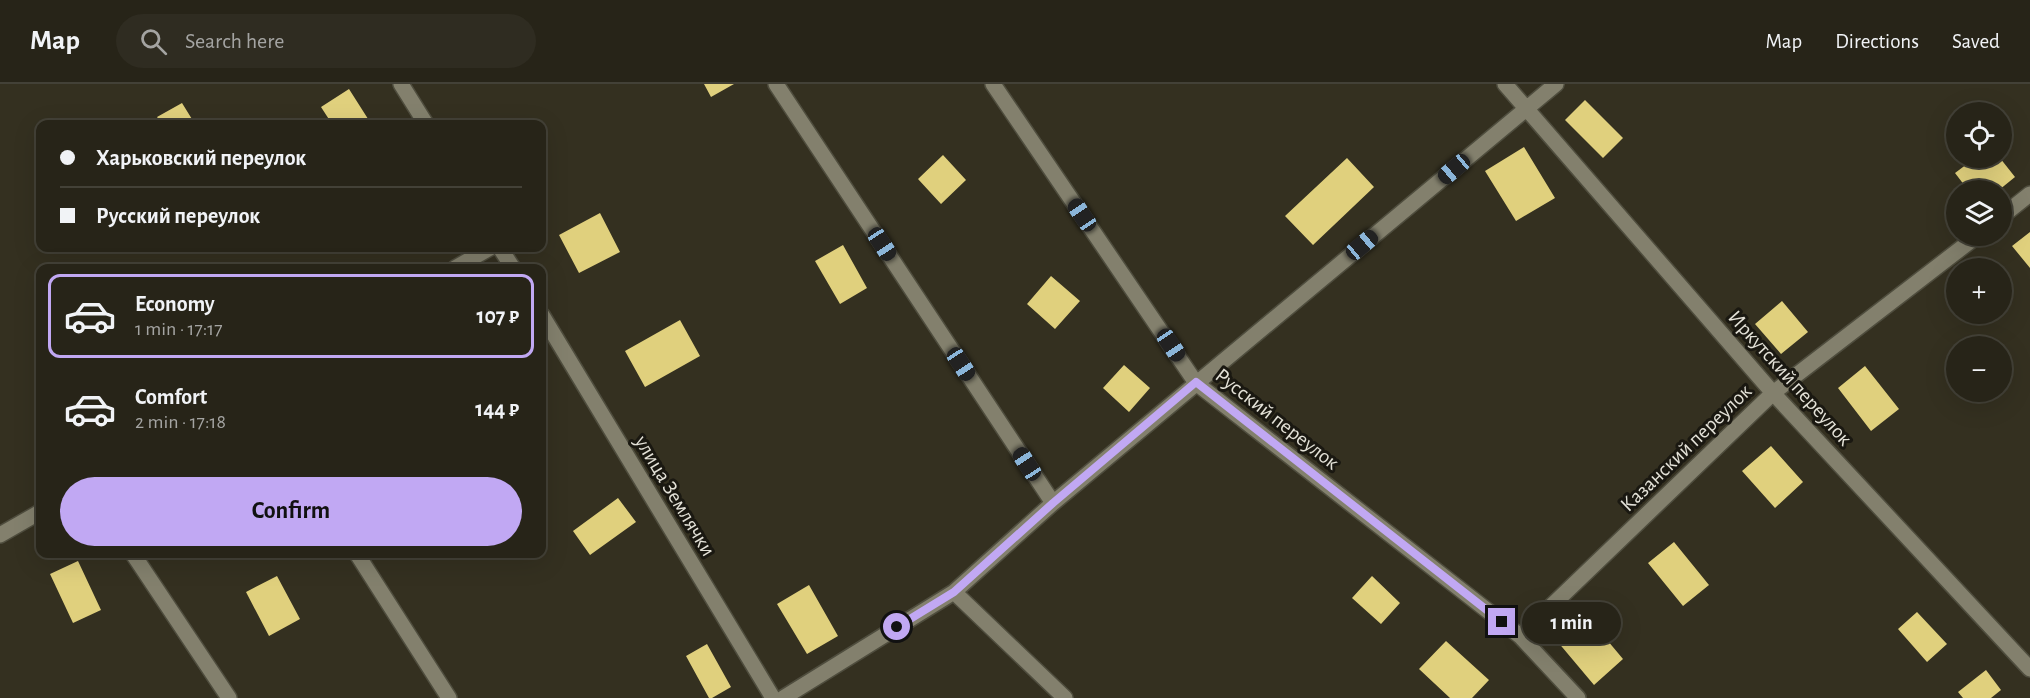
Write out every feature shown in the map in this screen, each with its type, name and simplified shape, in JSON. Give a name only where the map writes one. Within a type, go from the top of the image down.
[{"type":"street","points":[[401,84],[424,120]]},
{"type":"street","points":[[776,84],[1053,503]]},
{"type":"street","name":"Русский переулок","points":[[993,84],[1196,382],[1520,636],[1578,698]]},
{"type":"street","name":"Иркутский переулок","points":[[1505,84],[1773,393],[2030,669]]},
{"type":"street","points":[[783,698],[954,592],[1053,503],[1196,382],[1556,84]]},
{"type":"street","points":[[2012,209],[2030,195]]},
{"type":"street","name":"Казанский переулок","points":[[1520,636],[1773,393],[1964,246]]},
{"type":"street","points":[[462,264],[483,252]]},
{"type":"street","name":"улица Землячки","points":[[546,322],[773,698]]},
{"type":"street","points":[[0,534],[36,514]]},
{"type":"street","points":[[136,558],[229,698]]},
{"type":"street","points":[[360,558],[449,698]]},
{"type":"street","points":[[954,592],[1065,698]]},
{"type":"building","points":[[704,84],[734,84],[711,97]]},
{"type":"building","points":[[349,89],[369,120],[329,120],[321,107]]},
{"type":"building","points":[[1585,100],[1623,138],[1603,158],[1565,120]]},
{"type":"building","points":[[182,103],[193,120],[159,120],[157,117]]},
{"type":"building","points":[[1524,147],[1555,198],[1516,221],[1485,171]]},
{"type":"building","points":[[943,155],[966,180],[941,204],[918,179]]},
{"type":"building","points":[[1347,158],[1374,187],[1313,245],[1285,216]]},
{"type":"building","points":[[1962,168],[2008,168],[2015,177],[2011,180],[1960,180],[1955,173]]},
{"type":"building","points":[[600,213],[620,252],[579,273],[559,235]]},
{"type":"building","points":[[2030,232],[2030,268],[2012,246]]},
{"type":"building","points":[[843,245],[867,288],[840,304],[815,261]]},
{"type":"building","points":[[1051,276],[1080,301],[1055,329],[1027,304]]},
{"type":"building","points":[[1782,301],[1808,332],[1781,354],[1755,324]]},
{"type":"building","points":[[680,320],[700,356],[645,387],[625,351]]},
{"type":"building","points":[[1124,365],[1150,388],[1129,412],[1103,388]]},
{"type":"building","points":[[1865,366],[1899,409],[1871,431],[1838,388]]},
{"type":"building","points":[[1771,446],[1803,482],[1775,508],[1742,471]]},
{"type":"building","points":[[618,498],[636,522],[590,555],[573,531]]},
{"type":"building","points":[[1674,542],[1709,585],[1683,606],[1648,563]]},
{"type":"building","points":[[78,561],[101,610],[73,623],[50,574]]},
{"type":"building","points":[[277,576],[300,619],[269,636],[246,592]]},
{"type":"building","points":[[1372,576],[1400,603],[1381,624],[1352,598]]},
{"type":"building","points":[[809,585],[838,636],[807,654],[777,604]]},
{"type":"building","points":[[1917,612],[1947,644],[1927,662],[1898,629]]},
{"type":"building","points":[[1587,616],[1623,659],[1594,685],[1557,641]]},
{"type":"building","points":[[1446,641],[1489,680],[1472,698],[1450,698],[1419,669]]},
{"type":"building","points":[[707,644],[731,687],[712,698],[709,698],[686,656]]},
{"type":"building","points":[[1986,670],[2001,690],[1991,698],[1963,698],[1958,692]]},
{"type":"route","points":[[897,627],[954,592],[1053,503],[1196,382],[1502,622]]}]
